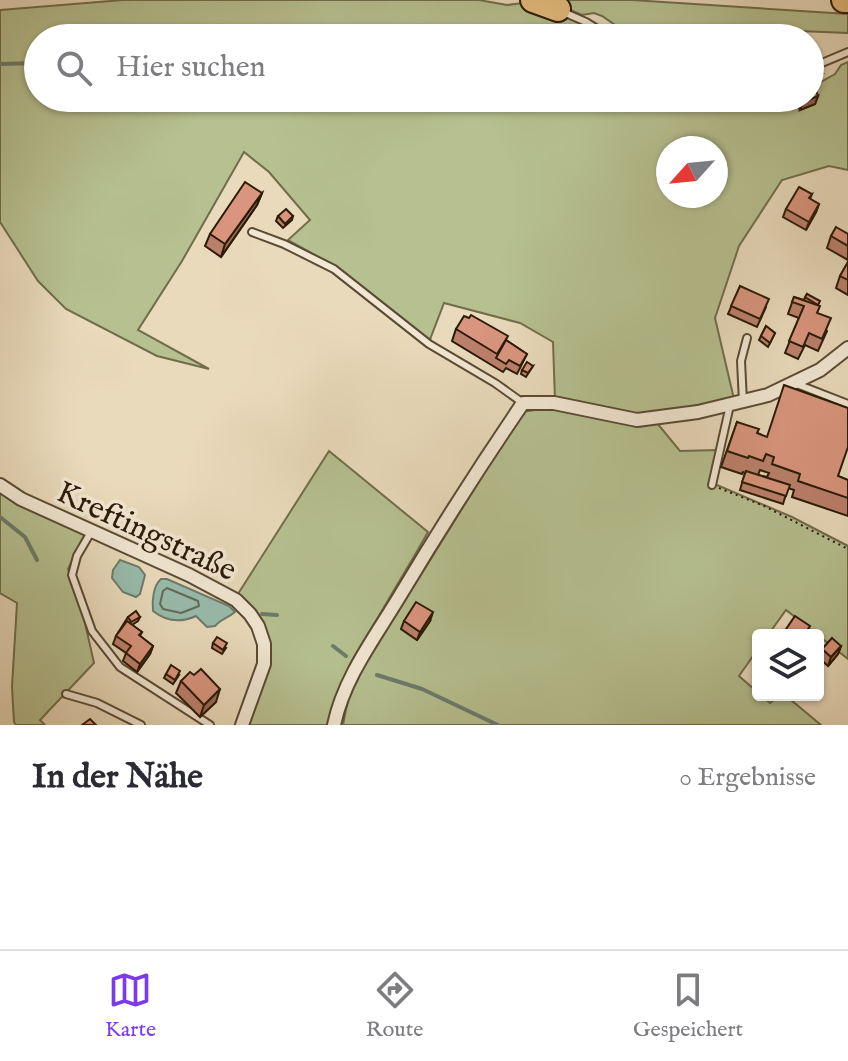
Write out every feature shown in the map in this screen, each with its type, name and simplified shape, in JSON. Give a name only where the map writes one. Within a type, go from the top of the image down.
[{"type":"highway","points":[[533,0],[558,9]]},
{"type":"street","points":[[334,725],[347,687],[368,648],[467,484],[523,403],[554,403],[637,420],[768,395],[820,370],[848,348]]},
{"type":"street","name":"Kreftingstraße","points":[[0,485],[21,499],[189,575],[236,600],[258,626],[264,644],[264,664],[242,725]]},
{"type":"lane","points":[[558,9],[589,24]]},
{"type":"lane","points":[[824,62],[848,52]]},
{"type":"lane","points":[[252,232],[334,269],[429,344],[523,403]]},
{"type":"lane","points":[[712,485],[737,403],[741,361],[747,338]]},
{"type":"lane","points":[[794,383],[848,404]]},
{"type":"lane","points":[[92,531],[77,556],[72,575],[92,631],[120,667],[210,725]]},
{"type":"lane","points":[[66,694],[97,703],[141,725]]},
{"type":"path","points":[[712,485],[764,506],[848,549]]},
{"type":"green space","points":[[123,0],[479,0],[507,5],[523,3],[552,10],[583,24],[24,24],[24,112],[824,112],[824,80],[848,62],[848,170],[829,166],[782,180],[739,246],[715,318],[734,399],[638,416],[555,400],[553,342],[520,323],[444,303],[429,342],[333,265],[288,240],[310,220],[269,172],[244,152],[182,261],[138,330],[209,369],[157,356],[66,309],[38,281],[0,222],[0,10]]},
{"type":"green space","points":[[547,0],[632,0],[848,14],[848,33],[824,32],[824,24],[614,24],[594,13],[582,15]]},
{"type":"green space","points":[[553,407],[657,423],[680,451],[717,450],[710,482],[792,517],[848,546],[848,659],[824,640],[824,629],[810,629],[786,610],[772,629],[752,629],[752,658],[739,676],[752,687],[752,701],[792,701],[821,725],[343,725],[350,689],[522,412]]},
{"type":"green space","points":[[329,451],[428,532],[360,651],[328,725],[247,725],[266,646],[236,597]]},
{"type":"green space","points":[[0,490],[85,534],[68,569],[82,610],[94,663],[40,720],[45,725],[16,725],[14,722],[12,687],[17,603],[0,593]]},
{"type":"water","points":[[120,560],[139,567],[145,575],[140,594],[136,597],[123,592],[112,578]]},
{"type":"water","points":[[161,579],[229,606],[235,612],[215,626],[207,627],[196,616],[185,620],[164,617],[153,611],[155,590]]},
{"type":"building","points":[[245,182],[262,193],[225,244],[210,234]]},
{"type":"building","points":[[799,187],[812,194],[809,198],[819,204],[809,222],[786,209]]},
{"type":"building","points":[[286,209],[293,216],[285,224],[278,216]]},
{"type":"building","points":[[836,227],[848,234],[848,246],[831,236]]},
{"type":"building","points":[[848,262],[848,280],[840,276]]},
{"type":"building","points":[[740,286],[769,299],[760,319],[731,306]]},
{"type":"building","points":[[807,294],[820,301],[818,305],[805,297]]},
{"type":"building","points":[[794,297],[820,306],[817,313],[831,318],[822,339],[809,333],[803,347],[789,341],[804,306],[792,302]]},
{"type":"building","points":[[471,315],[508,336],[497,354],[456,329],[464,316],[469,318]]},
{"type":"building","points":[[766,326],[775,333],[770,343],[761,336]]},
{"type":"building","points":[[506,340],[527,354],[520,366],[509,360],[506,364],[496,358]]},
{"type":"building","points":[[527,362],[533,366],[528,373],[522,370]]},
{"type":"building","points":[[784,385],[848,408],[848,447],[838,476],[848,480],[848,498],[798,481],[800,474],[772,464],[774,457],[766,454],[763,461],[727,451],[737,422],[759,429],[757,433],[767,437]]},
{"type":"building","points":[[746,471],[790,485],[786,496],[742,482]]},
{"type":"building","points":[[416,602],[433,612],[420,632],[404,621]]},
{"type":"building","points":[[136,611],[140,617],[131,622],[128,617]]},
{"type":"building","points":[[795,616],[810,626],[808,629],[786,629]]},
{"type":"building","points":[[127,621],[142,632],[139,635],[153,646],[140,664],[126,653],[131,646],[116,636]]},
{"type":"building","points":[[217,637],[227,643],[223,650],[213,643]]},
{"type":"building","points":[[832,638],[841,646],[831,657],[824,647]]},
{"type":"building","points":[[171,665],[180,671],[175,680],[166,674]]},
{"type":"building","points":[[201,669],[220,689],[204,705],[181,681],[190,672],[194,675]]},
{"type":"building","points":[[90,719],[96,725],[82,725]]},
{"type":"waterway","points":[[0,64],[24,63]]},
{"type":"waterway","points":[[0,517],[25,537],[37,560]]},
{"type":"waterway","points":[[262,614],[277,615]]},
{"type":"waterway","points":[[333,646],[346,656]]},
{"type":"waterway","points":[[377,675],[422,689],[498,725]]}]
